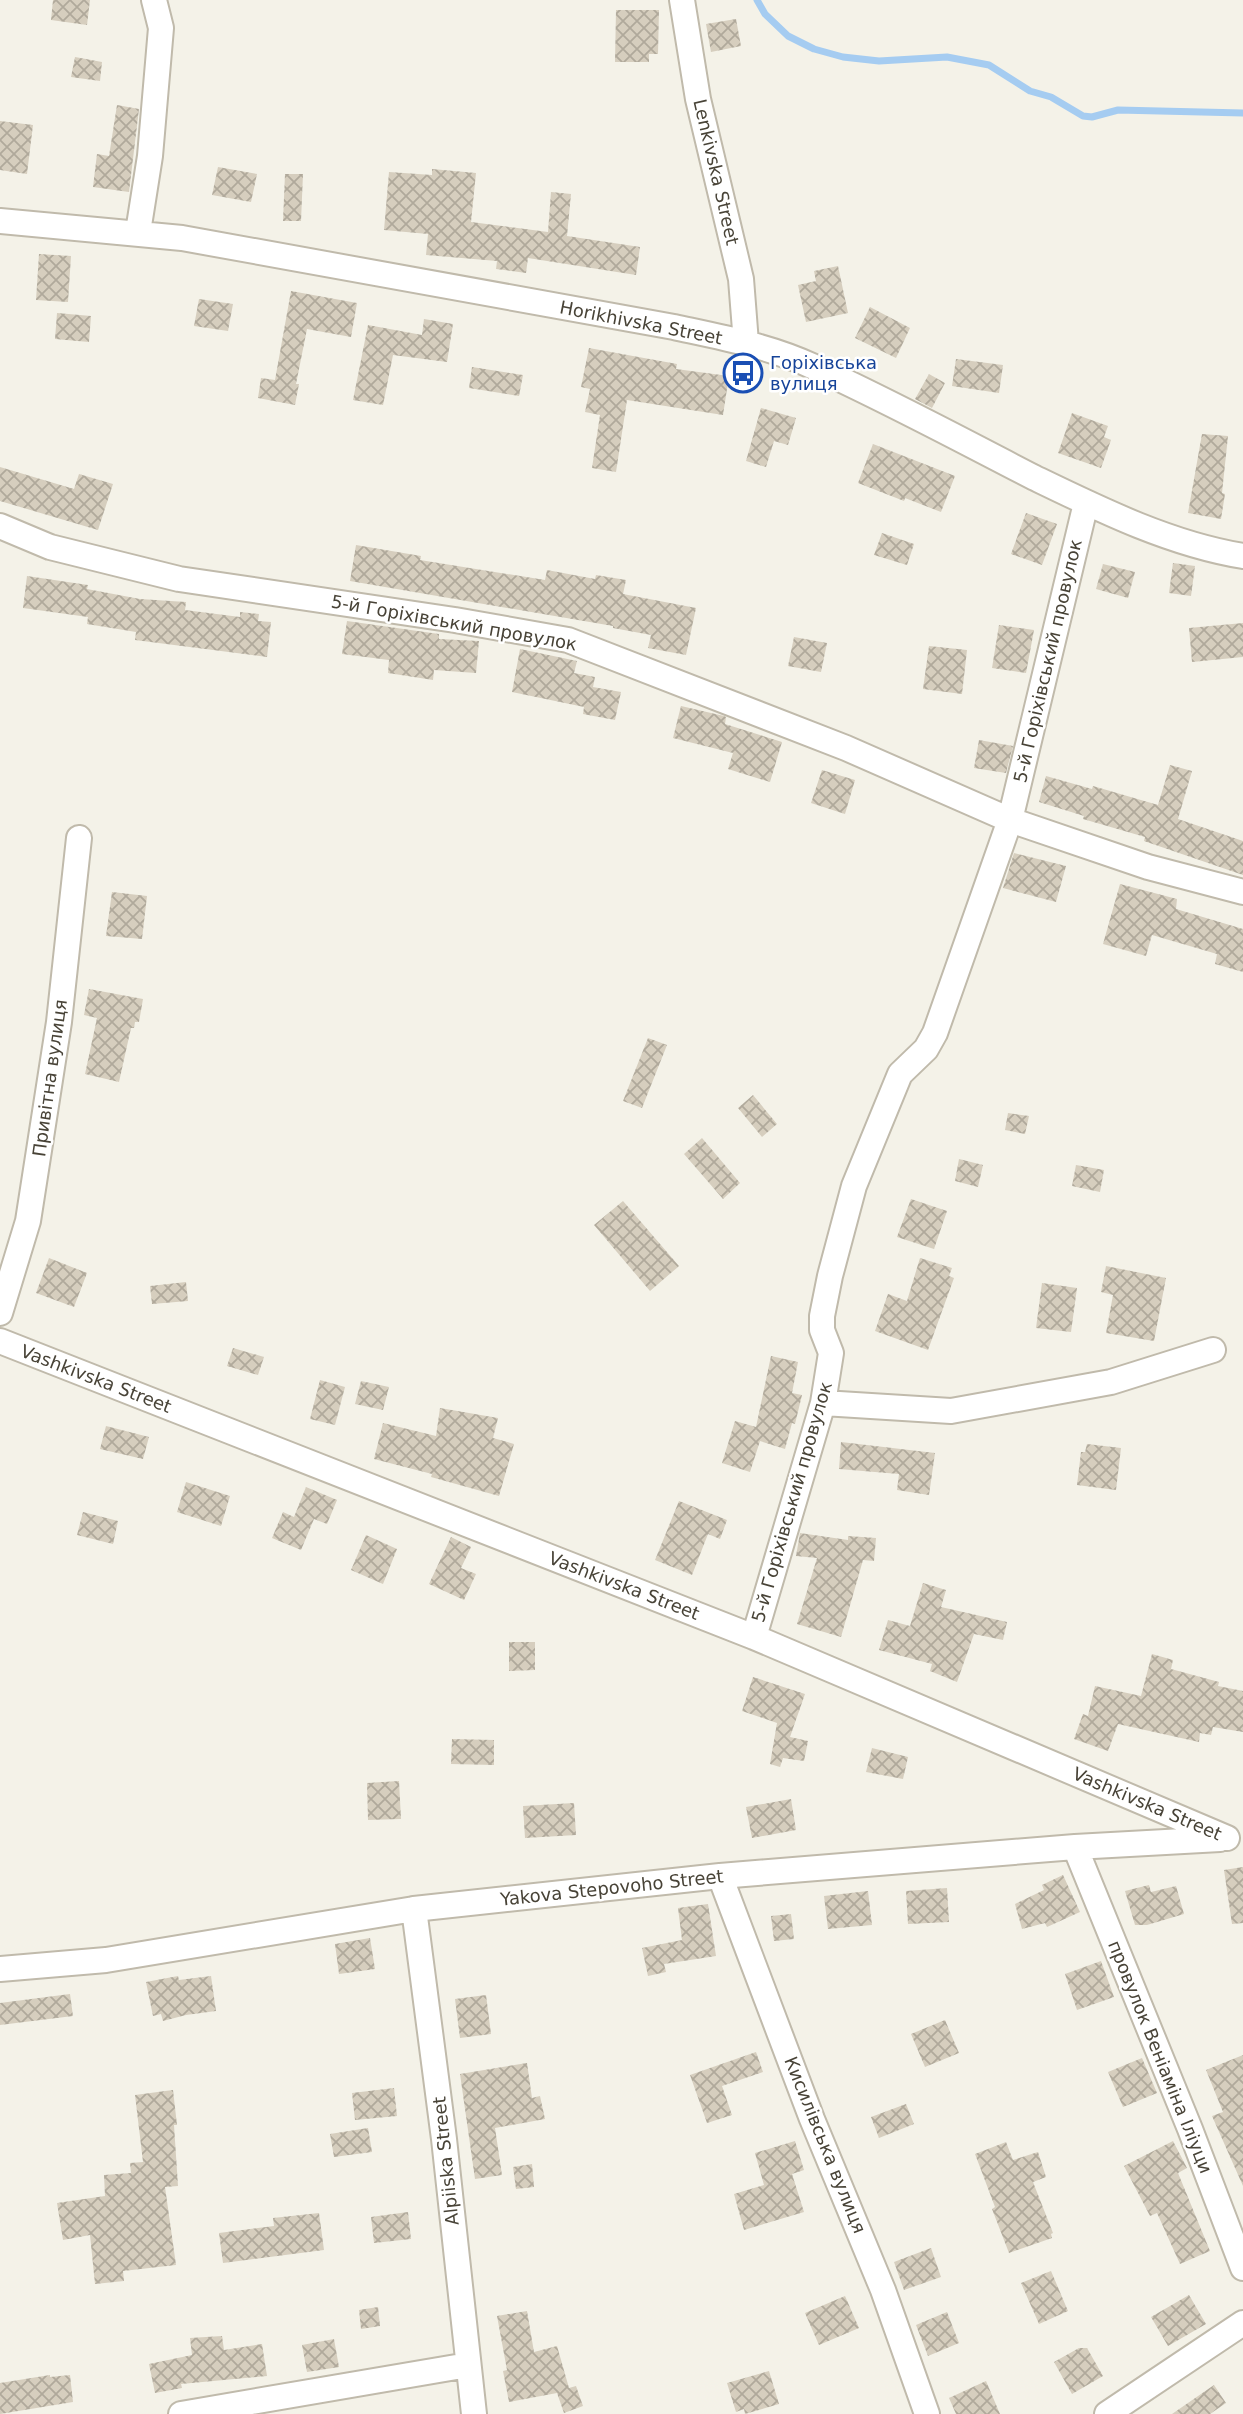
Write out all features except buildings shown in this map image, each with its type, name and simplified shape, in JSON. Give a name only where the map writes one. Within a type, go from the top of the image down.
[{"type":"street","points":[[138,232],[150,156],[161,28],[154,0]]},
{"type":"street","name":"Lenkivska Street","points":[[682,0],[698,99],[741,279],[746,343]]},
{"type":"street","name":"Horikhivska Street","points":[[0,221],[182,237],[674,327],[746,343],[810,365],[1086,503],[1164,535],[1243,556]]},
{"type":"street","name":"5-й Горіхівський провулок","points":[[754,1637],[823,1403],[831,1353],[822,1330],[822,1316],[853,1186],[900,1074],[926,1049],[935,1033],[1010,820],[1086,503]]},
{"type":"street","name":"5-й Горіхівський провулок","points":[[0,526],[50,547],[179,579],[455,620],[568,640],[846,748],[1010,820]]},
{"type":"street","points":[[1010,820],[1148,867],[1243,892]]},
{"type":"street","name":"Привітна вулиця","points":[[0,1313],[28,1221],[59,1022],[79,838]]},
{"type":"street","name":"Vashkivska Street","points":[[0,1341],[754,1637],[1235,1838]]},
{"type":"street","points":[[823,1403],[951,1410],[1111,1382],[1213,1350]]},
{"type":"street","name":"Yakova Stepovoho Street","points":[[0,1969],[106,1960],[414,1909],[720,1876],[1075,1847],[1235,1838]]},
{"type":"street","name":"провулок Веніаміна Іліуци","points":[[1075,1847],[1190,2129],[1243,2268]]},
{"type":"street","name":"Кисилівська вулиця","points":[[720,1876],[812,2119],[869,2255],[927,2414]]},
{"type":"street","name":"Alpiiska Street","points":[[414,1909],[444,2138],[474,2414]]},
{"type":"street","points":[[1107,2414],[1243,2323]]},
{"type":"street","points":[[181,2414],[468,2365]]},
{"type":"waterway","points":[[757,0],[765,14],[788,36],[814,49],[843,57],[879,61],[947,57],[989,65],[1030,91],[1051,97],[1083,116],[1092,117],[1118,110],[1243,113]]},
{"type":"place","name":"Горіхівська вулиця","points":[[743,373]]}]
